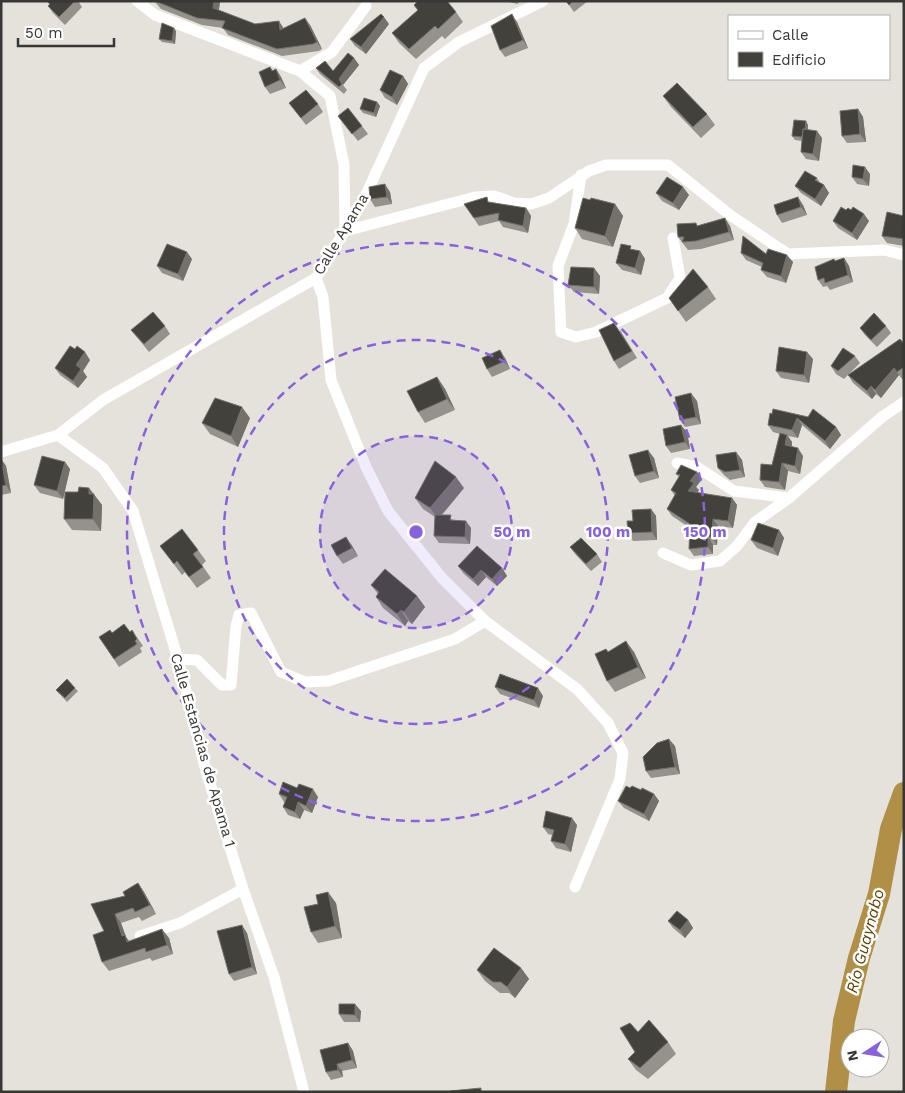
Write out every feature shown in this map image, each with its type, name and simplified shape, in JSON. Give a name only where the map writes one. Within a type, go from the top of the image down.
[{"type":"street","points":[[137,1],[155,15],[300,71],[330,96],[344,166],[345,231],[475,197],[494,196],[514,203],[531,204],[550,198],[582,175],[606,165],[668,165],[730,215],[788,254],[884,250],[904,255]]},
{"type":"street","name":"Calle Apama","points":[[1,452],[58,435],[103,400],[316,278],[363,201],[424,68],[459,42],[543,1]]},
{"type":"street","points":[[300,71],[332,52],[366,6]]},
{"type":"street","points":[[582,175],[574,224],[558,266],[561,332],[576,337],[596,332],[667,298],[680,278],[673,238]]},
{"type":"street","points":[[316,278],[324,297],[331,380],[366,467],[388,511],[442,578],[485,621],[577,688],[608,723],[623,752],[620,779],[576,887]]},
{"type":"street","points":[[663,553],[691,565],[720,561],[737,546],[755,522],[789,498],[882,417],[904,402]]},
{"type":"street","name":"Calle Estancias de Apama 1","points":[[58,435],[103,468],[133,511],[178,659],[206,771],[243,889],[274,977],[304,1092]]},
{"type":"street","points":[[676,463],[697,467],[734,491],[789,498]]},
{"type":"street","points":[[178,659],[197,660],[222,685],[231,685],[239,615],[250,613],[281,672],[305,682],[328,681],[455,639],[485,621]]},
{"type":"street","points":[[140,936],[180,922],[243,889]]},
{"type":"building","points":[[47,1],[75,1],[59,17],[48,6],[50,4]]},
{"type":"building","points":[[155,1],[214,1],[213,8],[255,24],[279,21],[280,30],[305,18],[317,42],[277,49],[222,28],[225,21],[197,18]]},
{"type":"building","points":[[418,1],[447,1],[456,12],[438,29],[435,26],[409,49],[392,33],[418,10],[414,5]]},
{"type":"building","points":[[381,14],[384,17],[361,47],[350,39]]},
{"type":"building","points":[[512,14],[523,40],[500,50],[491,26]]},
{"type":"building","points":[[162,23],[174,28],[172,41],[159,39]]},
{"type":"building","points":[[348,53],[354,58],[339,79],[342,84],[339,87],[316,68],[325,61],[333,71]]},
{"type":"building","points":[[270,67],[272,71],[276,69],[280,80],[265,87],[259,72]]},
{"type":"building","points":[[390,70],[403,76],[392,97],[380,90]]},
{"type":"building","points":[[677,83],[707,114],[693,127],[663,96]]},
{"type":"building","points":[[306,90],[318,104],[301,118],[289,103]]},
{"type":"building","points":[[364,98],[377,102],[374,113],[360,109]]},
{"type":"building","points":[[348,108],[362,126],[352,134],[338,116]]},
{"type":"building","points":[[858,109],[860,134],[842,136],[840,111]]},
{"type":"building","points":[[794,120],[806,121],[802,137],[792,136]]},
{"type":"building","points":[[803,129],[817,131],[813,154],[801,152]]},
{"type":"building","points":[[853,165],[865,167],[863,179],[852,177]]},
{"type":"building","points":[[805,171],[824,185],[815,199],[795,186]]},
{"type":"building","points":[[667,177],[683,187],[673,203],[656,193]]},
{"type":"building","points":[[385,184],[387,197],[370,199],[369,187]]},
{"type":"building","points":[[487,197],[488,202],[526,208],[523,226],[498,220],[499,213],[474,218],[464,204]]},
{"type":"building","points":[[798,197],[801,207],[777,215],[774,205]]},
{"type":"building","points":[[583,198],[615,204],[605,236],[575,228]]},
{"type":"building","points":[[841,207],[851,210],[853,207],[864,214],[852,233],[833,221]]},
{"type":"building","points":[[887,212],[904,216],[904,239],[882,236]]},
{"type":"building","points":[[725,218],[729,232],[696,241],[682,242],[684,237],[678,237],[677,224],[696,223],[697,226]]},
{"type":"building","points":[[743,236],[766,254],[768,249],[787,255],[781,276],[761,270],[763,263],[741,253]]},
{"type":"building","points":[[167,244],[187,252],[178,274],[157,266]]},
{"type":"building","points":[[621,244],[631,246],[630,249],[640,251],[635,268],[616,263]]},
{"type":"building","points":[[844,258],[848,275],[825,283],[824,278],[818,280],[815,267],[834,259],[835,261]]},
{"type":"building","points":[[571,267],[594,268],[594,287],[568,285]]},
{"type":"building","points":[[693,269],[708,287],[678,311],[669,298]]},
{"type":"building","points":[[153,312],[165,326],[144,344],[131,330]]},
{"type":"building","points":[[874,313],[886,326],[871,340],[860,328]]},
{"type":"building","points":[[614,323],[632,351],[614,361],[599,330]]},
{"type":"building","points":[[900,339],[904,344],[904,367],[897,372],[894,368],[875,390],[871,386],[867,391],[848,375]]},
{"type":"building","points":[[70,346],[75,349],[77,346],[85,352],[76,365],[81,369],[73,381],[55,368]]},
{"type":"building","points":[[779,347],[807,352],[804,375],[776,371]]},
{"type":"building","points":[[843,348],[855,356],[838,371],[831,366]]},
{"type":"building","points":[[500,350],[505,361],[487,369],[482,358]]},
{"type":"building","points":[[437,377],[447,399],[418,412],[407,391]]},
{"type":"building","points":[[691,393],[696,417],[680,420],[675,397]]},
{"type":"building","points":[[215,398],[242,407],[231,436],[202,423]]},
{"type":"building","points":[[773,409],[808,417],[813,409],[836,427],[825,441],[797,418],[792,430],[768,425],[770,413],[772,414]]},
{"type":"building","points":[[681,425],[685,442],[666,446],[663,429]]},
{"type":"building","points":[[780,433],[787,435],[785,445],[798,448],[795,466],[782,463],[779,482],[760,480],[761,464],[772,465]]},
{"type":"building","points":[[648,450],[654,471],[635,476],[629,455]]},
{"type":"building","points":[[736,452],[740,470],[725,472],[718,468],[716,455]]},
{"type":"building","points":[[42,456],[65,462],[57,491],[34,485]]},
{"type":"building","points":[[1,459],[6,485],[1,486]]},
{"type":"building","points":[[435,461],[456,477],[430,508],[415,498]]},
{"type":"building","points":[[681,465],[697,472],[690,481],[694,483],[688,491],[732,498],[728,521],[713,519],[712,537],[708,537],[708,547],[689,549],[690,524],[667,509],[676,493],[671,490],[680,475],[676,474]]},
{"type":"building","points":[[79,487],[89,488],[89,494],[94,494],[93,519],[64,519],[65,492],[78,492]]},
{"type":"building","points":[[651,509],[652,532],[628,533],[627,521],[633,521],[632,510]]},
{"type":"building","points":[[435,515],[451,515],[450,520],[466,521],[465,537],[434,536]]},
{"type":"building","points":[[758,523],[779,530],[773,548],[751,540]]},
{"type":"building","points":[[182,529],[198,550],[193,554],[203,567],[189,577],[177,561],[174,564],[160,546]]},
{"type":"building","points":[[346,537],[352,548],[337,556],[331,545]]},
{"type":"building","points":[[581,538],[597,554],[586,564],[570,547]]},
{"type":"building","points":[[477,546],[502,568],[492,579],[481,570],[473,579],[458,566]]},
{"type":"building","points":[[385,569],[417,596],[404,612],[401,610],[397,614],[376,597],[379,592],[371,585]]},
{"type":"building","points":[[124,624],[130,632],[132,630],[137,639],[135,641],[137,644],[114,659],[99,637],[110,630],[112,633]]},
{"type":"building","points":[[626,641],[638,667],[607,681],[595,654],[606,649],[608,652]]},
{"type":"building","points":[[500,674],[538,688],[534,700],[495,687]]},
{"type":"building","points":[[67,679],[75,688],[65,698],[56,690]]},
{"type":"building","points":[[669,739],[675,767],[646,771],[643,757],[657,743]]},
{"type":"building","points":[[283,782],[297,788],[299,784],[313,789],[306,806],[298,802],[295,812],[283,807],[287,797],[279,794]]},
{"type":"building","points":[[626,786],[630,788],[632,786],[641,790],[642,788],[654,794],[644,814],[618,801]]},
{"type":"building","points":[[546,811],[572,818],[565,844],[551,841],[554,830],[543,827]]},
{"type":"building","points":[[138,883],[150,905],[135,912],[133,908],[115,914],[122,936],[125,935],[127,942],[162,929],[167,945],[146,952],[145,948],[102,962],[93,935],[104,931],[91,904],[125,896],[123,892]]},
{"type":"building","points":[[328,892],[335,926],[311,932],[304,907],[318,904],[316,895]]},
{"type":"building","points":[[677,911],[688,920],[680,930],[668,921]]},
{"type":"building","points":[[242,925],[252,967],[229,974],[217,931]]},
{"type":"building","points":[[494,948],[521,968],[507,987],[501,982],[493,982],[477,970]]},
{"type":"building","points":[[339,1004],[355,1004],[355,1015],[339,1014]]},
{"type":"building","points":[[649,1020],[668,1042],[640,1068],[628,1059],[635,1052],[620,1028],[630,1023],[638,1032]]},
{"type":"building","points":[[348,1043],[352,1060],[337,1064],[338,1070],[326,1072],[320,1050]]},
{"type":"building","points":[[481,1088],[481,1092],[450,1092],[450,1091]]},
{"type":"waterway","name":"Río Guaynabo","points":[[836,1092],[844,1021],[859,958],[879,894],[891,829],[904,793]]}]
